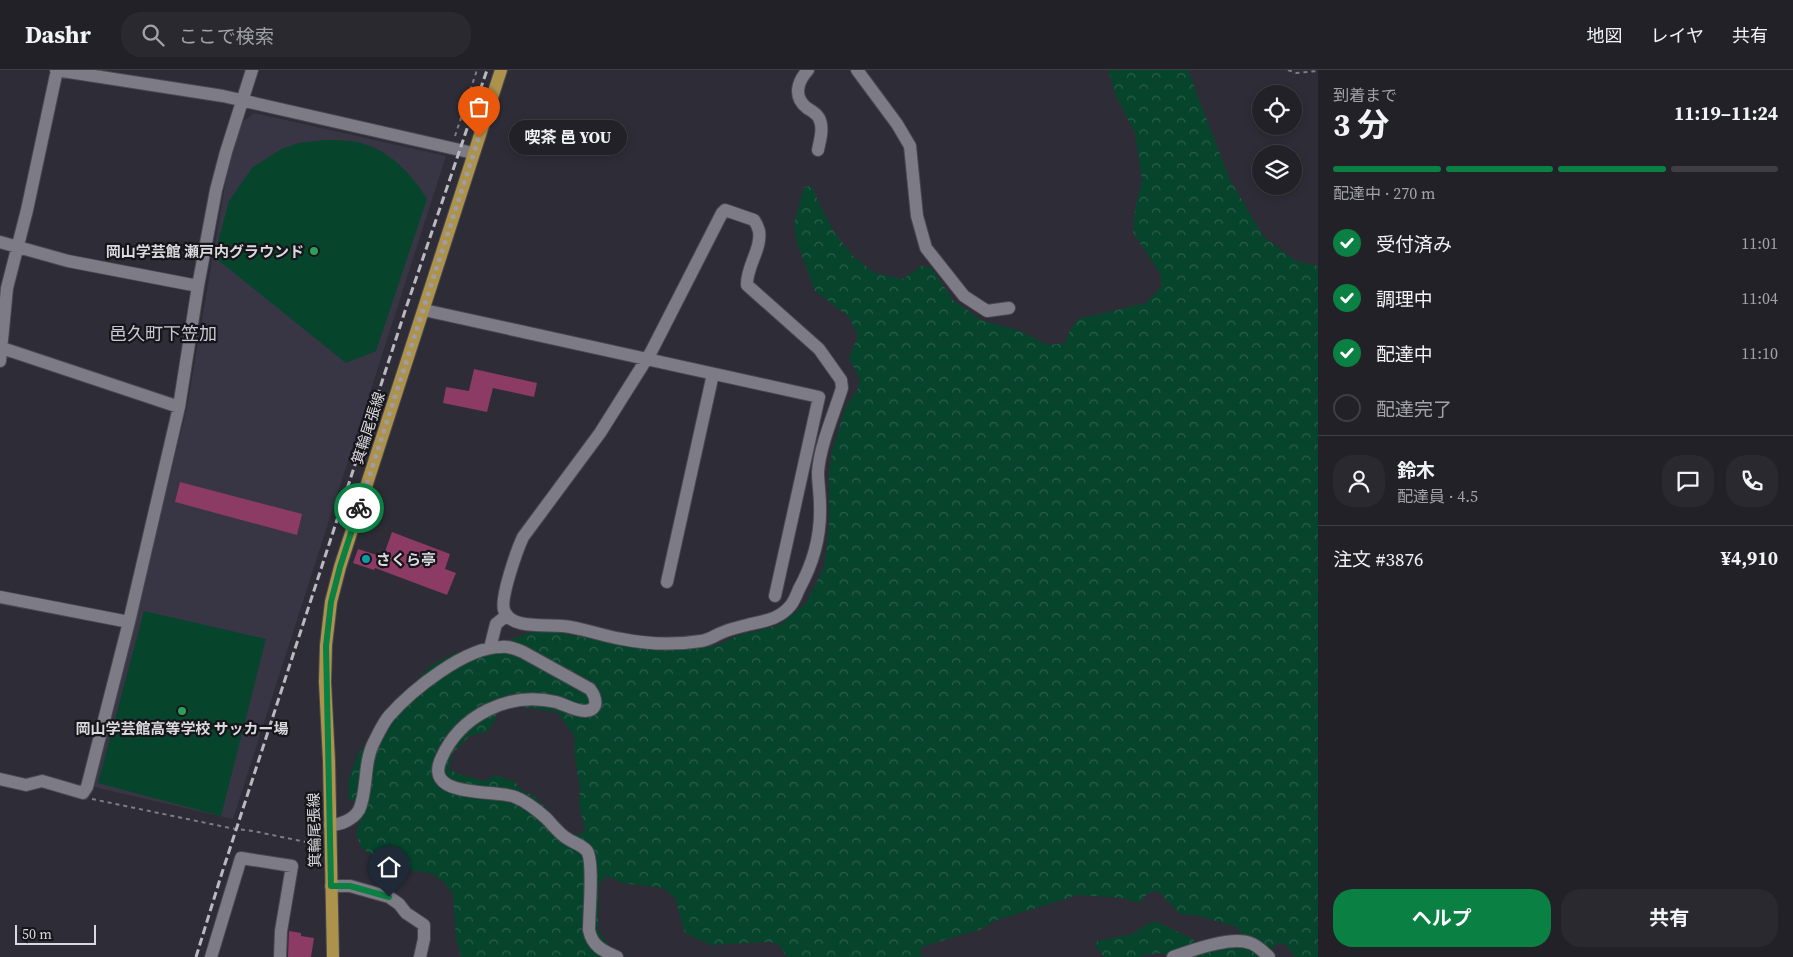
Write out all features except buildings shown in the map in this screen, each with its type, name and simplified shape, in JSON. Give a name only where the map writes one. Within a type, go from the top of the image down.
[{"type":"main road","name":"箕輪尾張線","points":[[333,957],[325,673],[331,602],[340,567],[501,70]]},
{"type":"street","points":[[180,407],[1,355],[7,288],[28,210],[56,70],[223,96],[242,102],[473,153]]},
{"type":"street","points":[[0,779],[26,785],[42,781],[83,793],[87,787],[129,622],[180,407],[198,286],[216,190],[252,70]]},
{"type":"street","points":[[808,70],[802,77],[797,90],[801,102],[815,113],[820,120],[822,129],[818,150]]},
{"type":"street","points":[[857,70],[897,124],[910,146],[917,216],[926,248],[964,296],[987,311],[1009,308]]},
{"type":"street","points":[[726,210],[754,220],[759,231],[758,241],[747,277],[747,285],[819,349],[841,380],[842,388],[820,457],[818,473],[820,534],[817,548],[808,572],[790,605],[779,615],[769,620],[722,632],[711,639],[675,643],[621,639],[564,626],[531,626],[515,622],[507,616],[504,610],[504,598],[517,550],[523,537],[600,433],[645,360],[722,213],[726,210]]},
{"type":"street","points":[[0,242],[68,261],[198,286]]},
{"type":"street","points":[[424,310],[819,398],[775,596]]},
{"type":"street","points":[[667,582],[712,374]]},
{"type":"street","points":[[0,597],[129,622]]},
{"type":"street","points":[[490,648],[496,624],[507,616]]},
{"type":"street","points":[[330,825],[350,820],[358,811],[362,799],[365,771],[373,744],[388,717],[433,676],[465,658],[490,648],[512,648],[523,652],[590,689],[596,698],[593,708],[586,711],[575,710],[556,702],[534,700],[496,706],[475,716],[460,730],[445,750],[437,774],[441,780],[448,784],[466,790],[514,796],[546,818],[568,840],[586,850],[590,858],[590,938],[598,948],[617,957]]},
{"type":"street","points":[[211,957],[241,858],[292,866],[281,931],[280,957]]},
{"type":"street","points":[[331,886],[350,886],[389,897],[399,904],[406,913],[424,925],[424,939],[420,957]]},
{"type":"street","points":[[1173,957],[1222,943],[1239,941],[1251,943],[1263,950],[1269,957]]},
{"type":"path","points":[[451,148],[477,70]]},
{"type":"path","points":[[1288,70],[1296,73],[1318,71]]},
{"type":"path","points":[[83,793],[90,798],[330,847]]},
{"type":"shaded area","points":[[254,113],[446,156],[233,819],[94,787],[187,407],[228,168],[242,122]]},
{"type":"green space","points":[[1108,70],[1188,70],[1229,178],[1264,237],[1296,261],[1318,266],[1318,957],[1295,957],[1285,944],[1276,943],[1267,957],[1167,957],[1163,953],[1140,957],[1104,957],[1096,947],[1097,941],[1133,934],[1147,924],[1157,922],[1193,939],[1200,954],[1231,948],[1242,935],[1237,927],[1198,916],[1180,914],[1158,891],[1148,893],[1139,903],[1122,898],[1078,895],[997,920],[979,930],[921,947],[921,957],[787,957],[780,946],[771,942],[710,945],[685,933],[675,898],[663,888],[622,883],[607,876],[599,884],[598,931],[611,948],[626,957],[461,957],[456,938],[453,895],[445,883],[432,874],[393,867],[373,856],[361,847],[356,833],[364,808],[361,802],[349,800],[348,782],[357,756],[385,714],[431,665],[478,645],[504,642],[539,629],[642,648],[686,650],[718,645],[739,635],[780,625],[806,603],[824,567],[829,527],[829,473],[832,451],[846,406],[857,391],[860,380],[849,358],[858,336],[849,317],[815,291],[797,243],[794,224],[804,187],[812,186],[834,232],[853,256],[875,273],[903,279],[921,266],[931,267],[953,300],[981,320],[1017,330],[1049,345],[1065,343],[1071,328],[1078,319],[1146,303],[1161,287],[1161,275],[1133,232],[1135,209],[1142,180],[1135,133],[1117,98]],"holes":[[[521,707],[557,712],[575,737],[574,750],[580,790],[579,805],[585,828],[582,834],[568,834],[534,796],[521,790],[514,781],[495,775],[486,781],[458,774],[449,769],[452,754],[469,736],[486,732],[494,722],[497,713],[506,709]]]},
{"type":"green space","name":"岡山学芸館 瀬戸内グラウンド","points":[[324,140],[356,142],[385,154],[409,174],[427,199],[376,351],[346,363],[218,260],[218,242],[229,201],[252,168],[283,148],[299,143]]},
{"type":"green space","name":"岡山学芸館高等学校 サッカー場","points":[[144,611],[266,639],[221,816],[98,783]]},
{"type":"railway","points":[[196,957],[406,308],[487,70]]},
{"type":"way so far","points":[[359,508],[479,137]]},
{"type":"place","name":"喫茶 邑 YOU","points":[[479,137]]},
{"type":"place","name":"岡山学芸館 瀬戸内グラウンド","points":[[314,251]]},
{"type":"place","name":"さくら亭","points":[[366,559]]},
{"type":"place","name":"岡山学芸館高等学校 サッカー場","points":[[182,711]]},
{"type":"district","name":"邑久町下笠加","points":[[163,333]]},
{"type":"route","points":[[359,508],[331,602],[326,646],[325,682],[329,761],[331,886],[350,886],[389,897]]}]
